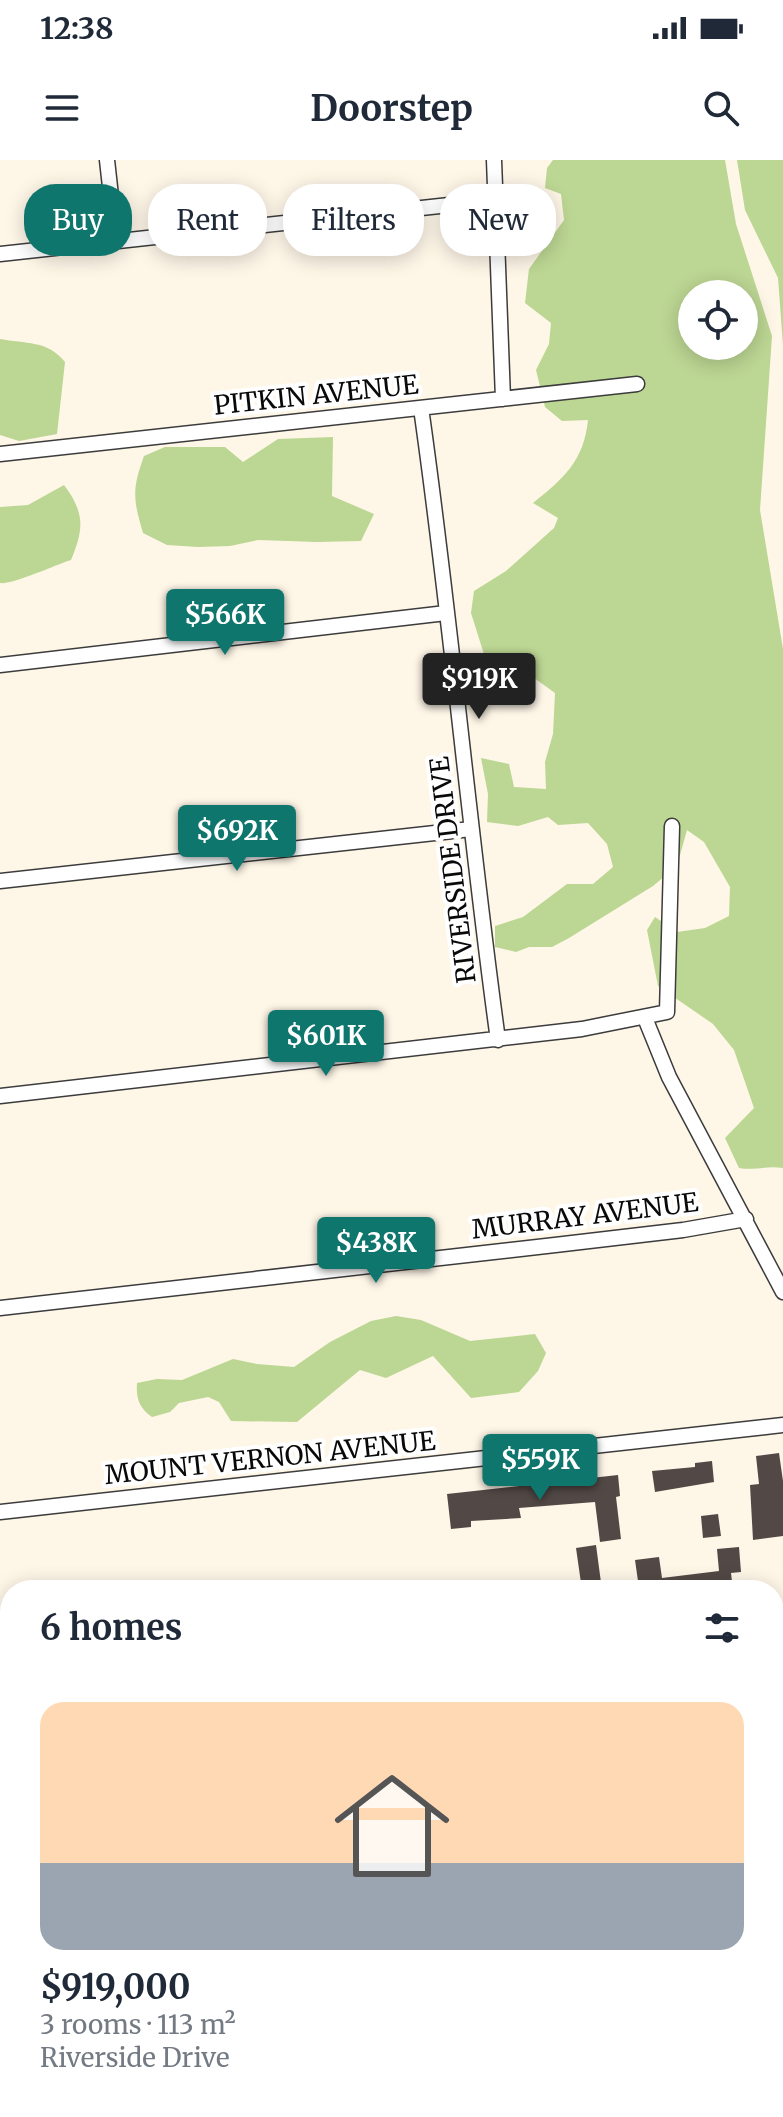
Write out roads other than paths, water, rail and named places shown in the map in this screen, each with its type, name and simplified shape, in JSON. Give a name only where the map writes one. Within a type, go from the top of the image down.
[{"type":"street","points":[[107,160],[110,184]]},
{"type":"street","points":[[494,160],[495,184]]},
{"type":"street","points":[[132,239],[440,206]]},
{"type":"street","points":[[0,254],[24,251]]},
{"type":"street","points":[[497,256],[503,399]]},
{"type":"street","name":"PITKIN AVENUE","points":[[0,454],[637,384]]},
{"type":"street","name":"RIVERSIDE DRIVE","points":[[421,408],[440,543],[498,1040]]},
{"type":"street","points":[[0,665],[446,613]]},
{"type":"street","points":[[0,1096],[498,1040],[582,1029],[667,1012],[672,826]]},
{"type":"street","points":[[0,881],[471,829]]},
{"type":"street","points":[[645,1018],[669,1077],[783,1292]]},
{"type":"street","name":"MURRAY AVENUE","points":[[0,1308],[654,1234],[746,1219]]},
{"type":"street","name":"MOUNT VERNON AVENUE","points":[[0,1512],[783,1425]]}]
